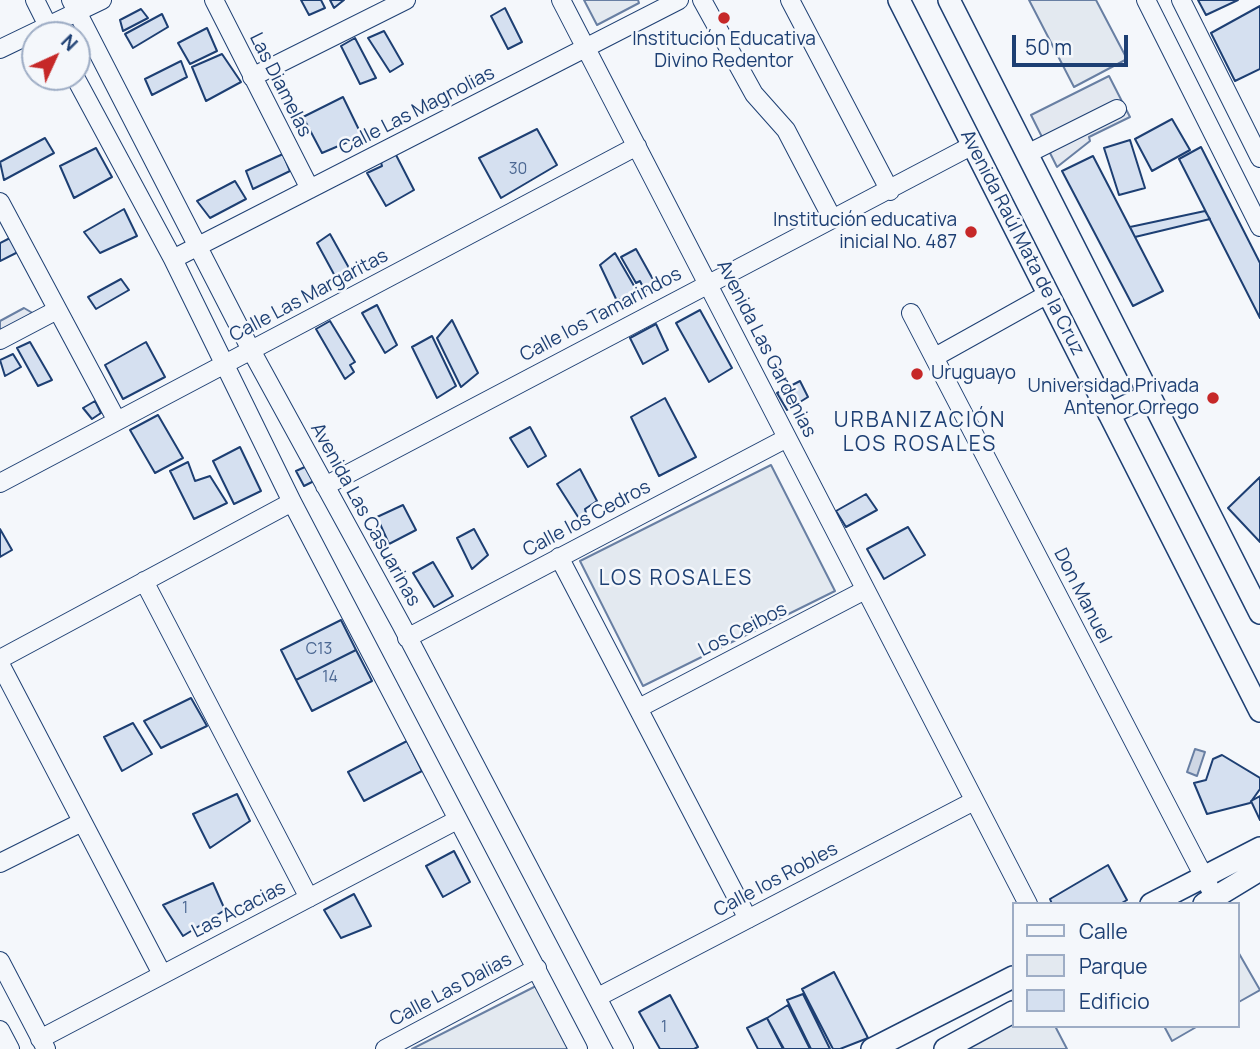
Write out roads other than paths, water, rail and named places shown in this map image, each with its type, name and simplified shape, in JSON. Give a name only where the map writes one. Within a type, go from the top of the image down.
[{"type":"main road","name":"Avenida Raúl Mata de la Cruz","points":[[899,0],[1260,711]]},
{"type":"main road","points":[[949,0],[1260,613]]},
{"type":"main road","points":[[1109,414],[1149,394]]},
{"type":"main road","points":[[1155,902],[1260,848]]},
{"type":"main road","points":[[1209,901],[1260,870]]},
{"type":"main road","points":[[872,1049],[1012,978]]},
{"type":"main road","points":[[945,1049],[1012,1013]]},
{"type":"street","points":[[34,0],[45,21]]},
{"type":"street","points":[[59,21],[74,6],[102,0]]},
{"type":"street","name":"Las Diamelas","points":[[214,0],[310,189]]},
{"type":"street","points":[[252,77],[406,0]]},
{"type":"street","name":"Avenida Las Gardenias","points":[[561,0],[1027,902]]},
{"type":"street","name":"Calle Las Magnolias","points":[[173,259],[679,0]]},
{"type":"street","points":[[702,0],[754,94],[786,130],[832,218]]},
{"type":"street","points":[[790,0],[890,191]]},
{"type":"street","points":[[1146,0],[1260,227]]},
{"type":"street","points":[[1181,0],[1256,138],[1260,158]]},
{"type":"street","name":"Avenida Las Casuarinas","points":[[74,6],[251,350],[624,1049]]},
{"type":"street","points":[[0,49],[21,41]]},
{"type":"street","points":[[83,91],[173,259],[292,502],[579,1049]]},
{"type":"street","points":[[1027,154],[1117,109]]},
{"type":"street","name":"Calle los Tamarindos","points":[[325,486],[973,145]]},
{"type":"street","name":"Calle Las Margaritas","points":[[0,483],[637,146]]},
{"type":"street","points":[[0,202],[117,421]]},
{"type":"street","points":[[935,357],[1048,295]]},
{"type":"street","points":[[0,340],[57,310]]},
{"type":"street","name":"Don Manuel","points":[[911,313],[1203,876],[1209,901]]},
{"type":"street","name":"Calle los Cedros","points":[[407,638],[787,438]]},
{"type":"street","points":[[0,659],[292,502]]},
{"type":"street","points":[[559,557],[748,919]]},
{"type":"street","points":[[144,581],[309,898]]},
{"type":"street","name":"Los Ceibos","points":[[639,708],[865,590]]},
{"type":"street","points":[[0,664],[162,974]]},
{"type":"street","name":"Calle los Robles","points":[[598,997],[974,801]]},
{"type":"street","name":"Las Acacias","points":[[43,1044],[162,974],[457,820]]},
{"type":"street","points":[[0,863],[82,822]]},
{"type":"street","points":[[0,961],[43,1044]]},
{"type":"street","name":"Calle Las Dalias","points":[[385,1049],[537,968]]},
{"type":"street","points":[[0,1030],[10,1049]]},
{"type":"place","name":"Institución Educativa Divino Redentor","points":[[724,18]]},
{"type":"place","name":"Institución educativa inicial No. 487","points":[[971,232]]},
{"type":"place","name":"Uruguayo","points":[[917,374]]},
{"type":"place","name":"Universidad Privada Antenor Orrego","points":[[1213,398]]},
{"type":"district","name":"URBANIZACIÓN LOS ROSALES","points":[[920,433]]},
{"type":"district","name":"LOS ROSALES","points":[[676,579]]}]
